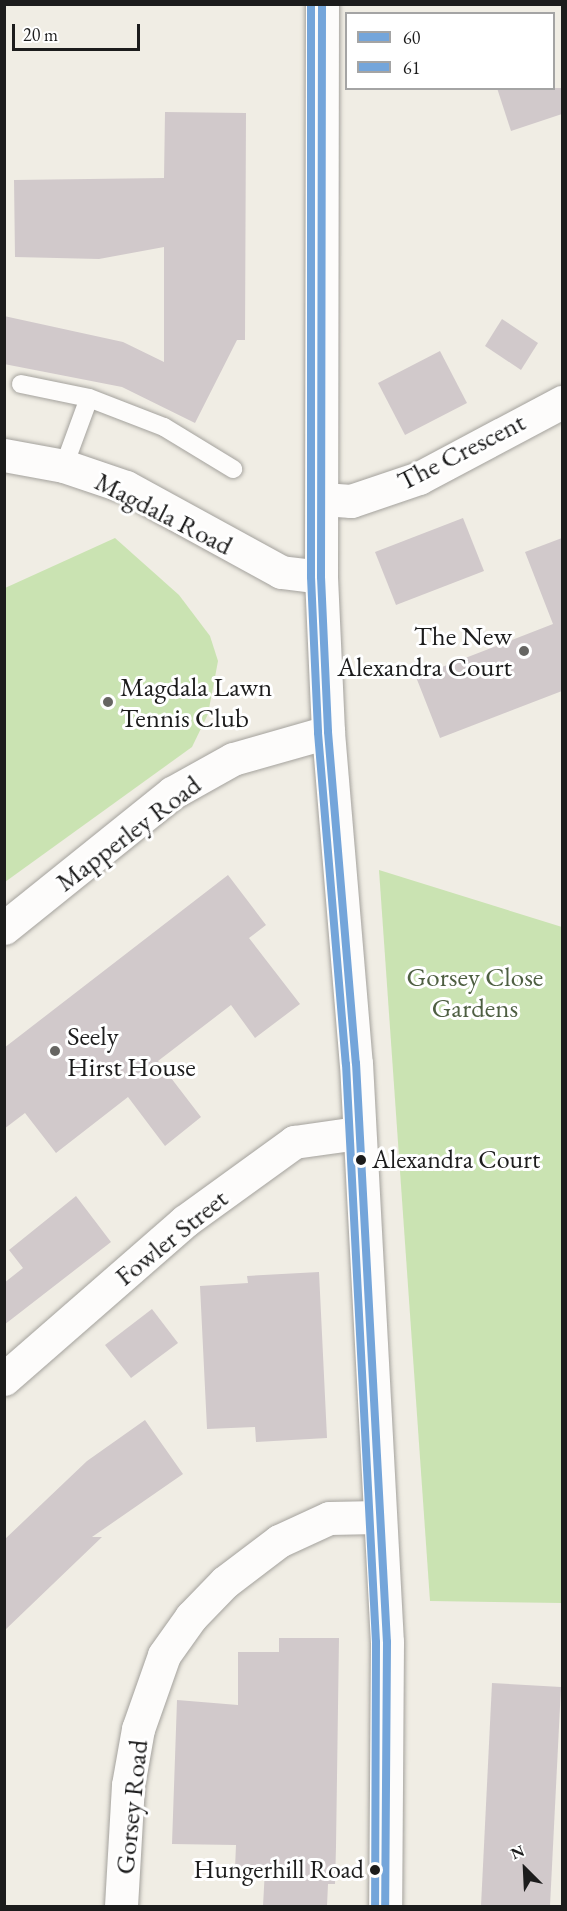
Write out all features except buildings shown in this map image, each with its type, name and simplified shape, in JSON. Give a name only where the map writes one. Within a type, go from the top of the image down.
[{"type":"street","points":[[322,4],[323,500],[321,577],[328,732],[358,1133],[378,1517],[387,1642],[386,1906]]},
{"type":"street","name":"The Crescent","points":[[323,500],[351,501],[419,478],[562,402]]},
{"type":"street","name":"Magdala Road","points":[[4,454],[64,466],[126,487],[280,572],[321,577]]},
{"type":"street","name":"Mapperley Road","points":[[4,928],[172,793],[233,759],[328,732]]},
{"type":"street","name":"Fowler Street","points":[[4,1379],[185,1221],[294,1142],[358,1133]]},
{"type":"street","name":"Gorsey Road","points":[[121,1906],[128,1785],[138,1729],[164,1655],[191,1617],[225,1582],[279,1540],[328,1518],[378,1517]]},
{"type":"lane","points":[[21,384],[89,398],[164,427],[233,469]]},
{"type":"lane","points":[[64,466],[89,398]]},
{"type":"green space","name":"Magdala Lawn Tennis Club","points":[[115,538],[179,595],[210,636],[218,661],[208,714],[192,747],[5,882],[5,588]]},
{"type":"green space","name":"Gorsey Close Gardens","points":[[379,870],[562,927],[562,1603],[430,1601]]},
{"type":"transit line","name":"61","points":[[311,4],[311,577],[318,733],[346,1064],[376,1642],[375,1906]]},
{"type":"transit line","name":"60","points":[[322,4],[321,577],[328,732],[356,1063],[387,1642],[385,1906]]},
{"type":"place","name":"The New Alexandra Court","points":[[524,651]]},
{"type":"place","name":"Magdala Lawn Tennis Club","points":[[108,702]]},
{"type":"place","name":"Seely Hirst House","points":[[55,1051]]},
{"type":"place","name":"Alexandra Court","points":[[361,1160]]},
{"type":"place","name":"Hungerhill Road","points":[[375,1870]]}]
